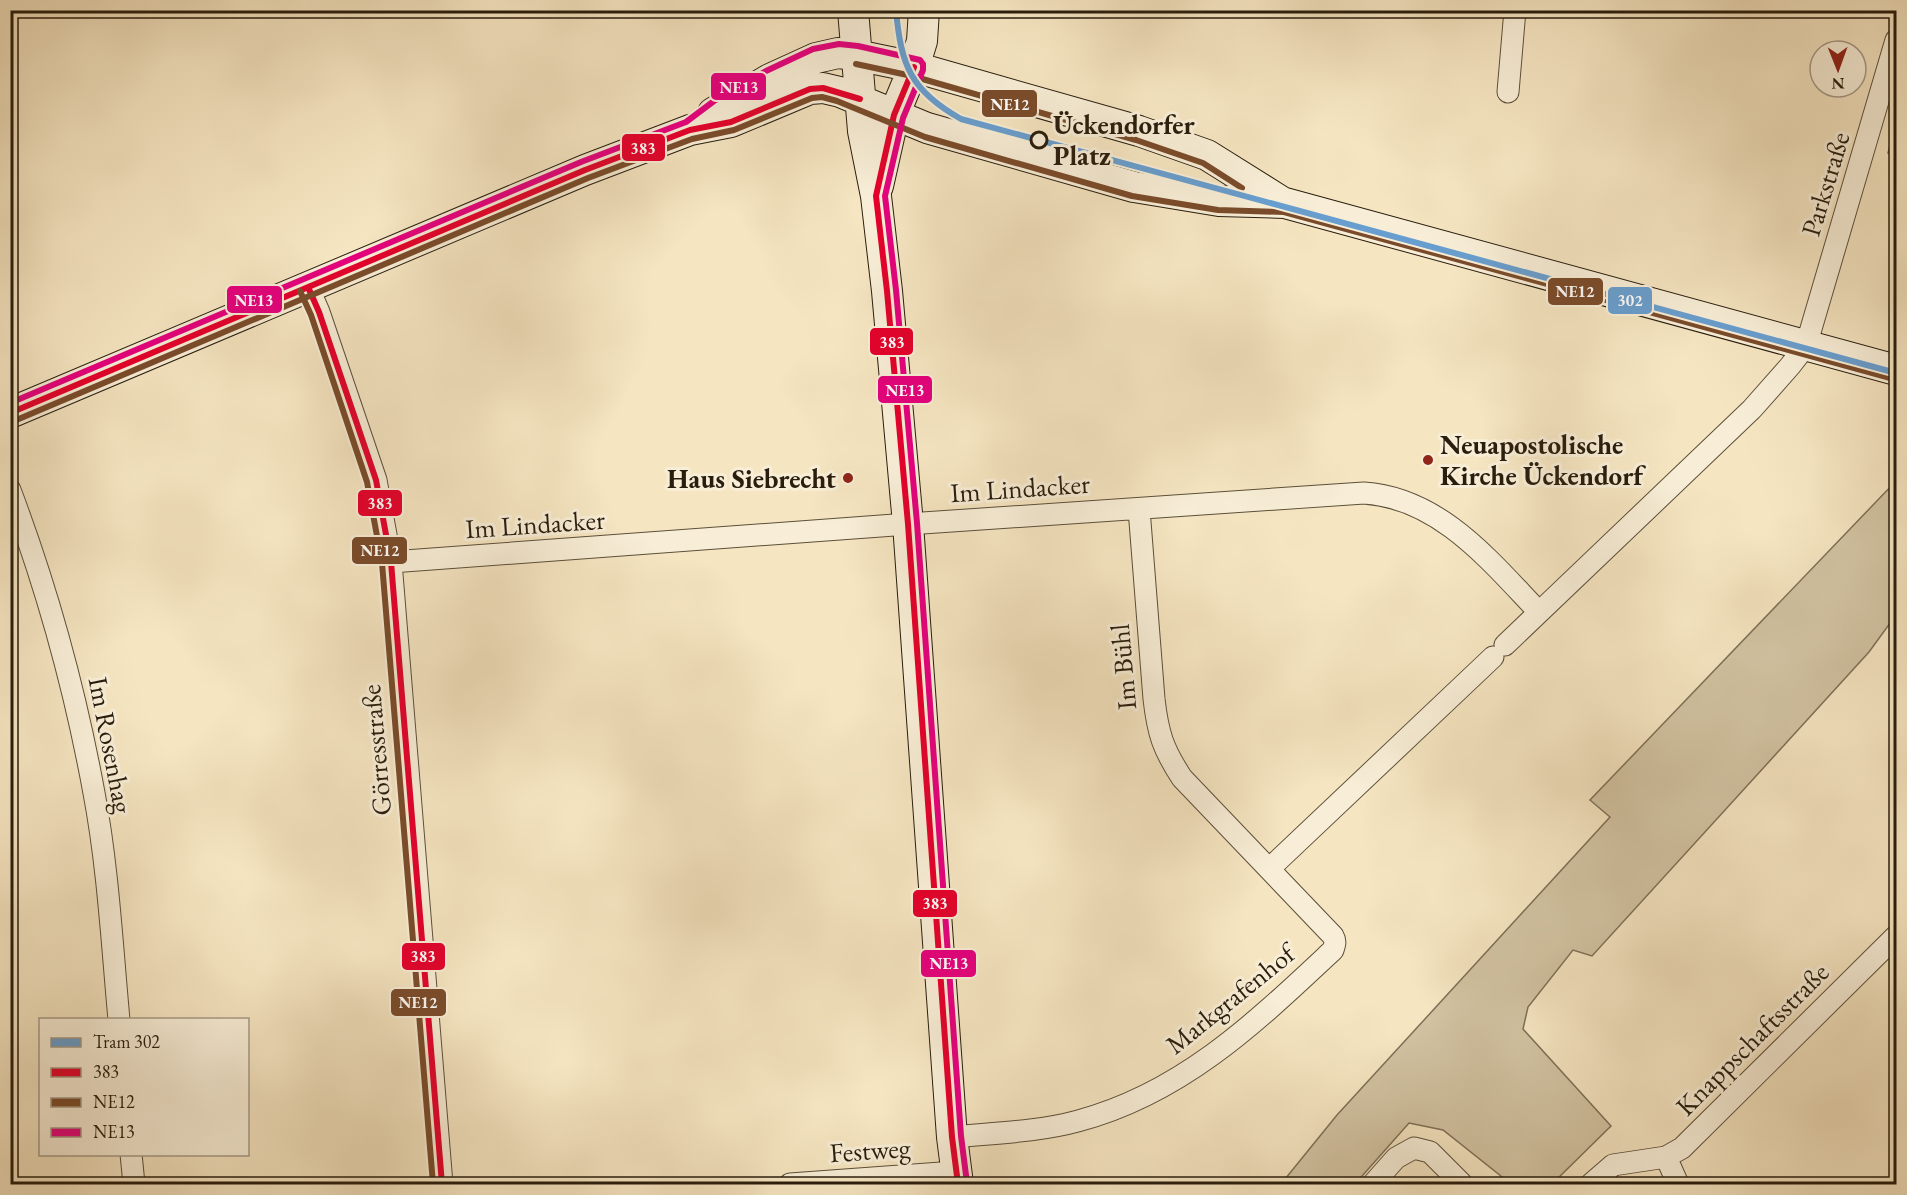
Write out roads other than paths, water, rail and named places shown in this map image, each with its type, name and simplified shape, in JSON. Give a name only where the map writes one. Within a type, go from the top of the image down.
[{"type":"main road","points":[[853,10],[863,131],[876,196],[887,291],[908,524],[956,1178]]},
{"type":"main road","points":[[876,196],[894,115],[914,68],[922,40],[924,10]]},
{"type":"main road","points":[[690,130],[718,109],[770,78],[816,58],[838,53],[856,55],[914,68],[1102,119],[1207,155],[1285,203]]},
{"type":"main road","points":[[10,413],[585,170],[690,130],[731,122],[810,89],[824,88],[860,99],[927,128],[1134,187],[1219,201],[1285,203],[1896,370]]},
{"type":"street","points":[[1509,92],[1515,10]]},
{"type":"street","name":"Parkstraße","points":[[1269,869],[1752,410],[1785,373],[1806,344],[1896,40]]},
{"type":"street","name":"Görresstraße","points":[[309,287],[376,480],[391,562],[442,1185]]},
{"type":"street","name":"Im Rosenhag","points":[[10,490],[29,539],[57,631],[78,712],[95,795],[119,1018]]},
{"type":"street","name":"Im Lindacker","points":[[391,562],[908,524],[1372,494],[1394,498],[1431,513],[1475,545],[1539,612]]},
{"type":"street","name":"Im Bühl","points":[[1139,509],[1157,728],[1168,756],[1182,778],[1206,804]]},
{"type":"street","name":"Markgrafenhof","points":[[952,1137],[1077,1122],[1146,1095],[1186,1074],[1260,1018],[1333,950],[1336,940],[1206,804]]},
{"type":"street","name":"Knappschaftsstraße","points":[[1666,1157],[1682,1148],[1896,936]]},
{"type":"street","points":[[1373,1185],[1396,1158],[1414,1148],[1430,1152],[1461,1185]]},
{"type":"street","points":[[131,1156],[134,1185]]},
{"type":"street","points":[[1591,1185],[1613,1165],[1666,1157],[1678,1185]]},
{"type":"street","name":"Festweg","points":[[790,1185],[956,1178]]},
{"type":"tram line","name":"302","points":[[896,10],[901,47],[912,75],[930,98],[961,119],[1896,373]]},
{"type":"place","name":"Ückendorfer Platz","points":[[1039,140]]},
{"type":"place","name":"Neuapostolische Kirche Ückendorf","points":[[1428,460]]},
{"type":"place","name":"Haus Siebrecht","points":[[848,478]]}]
